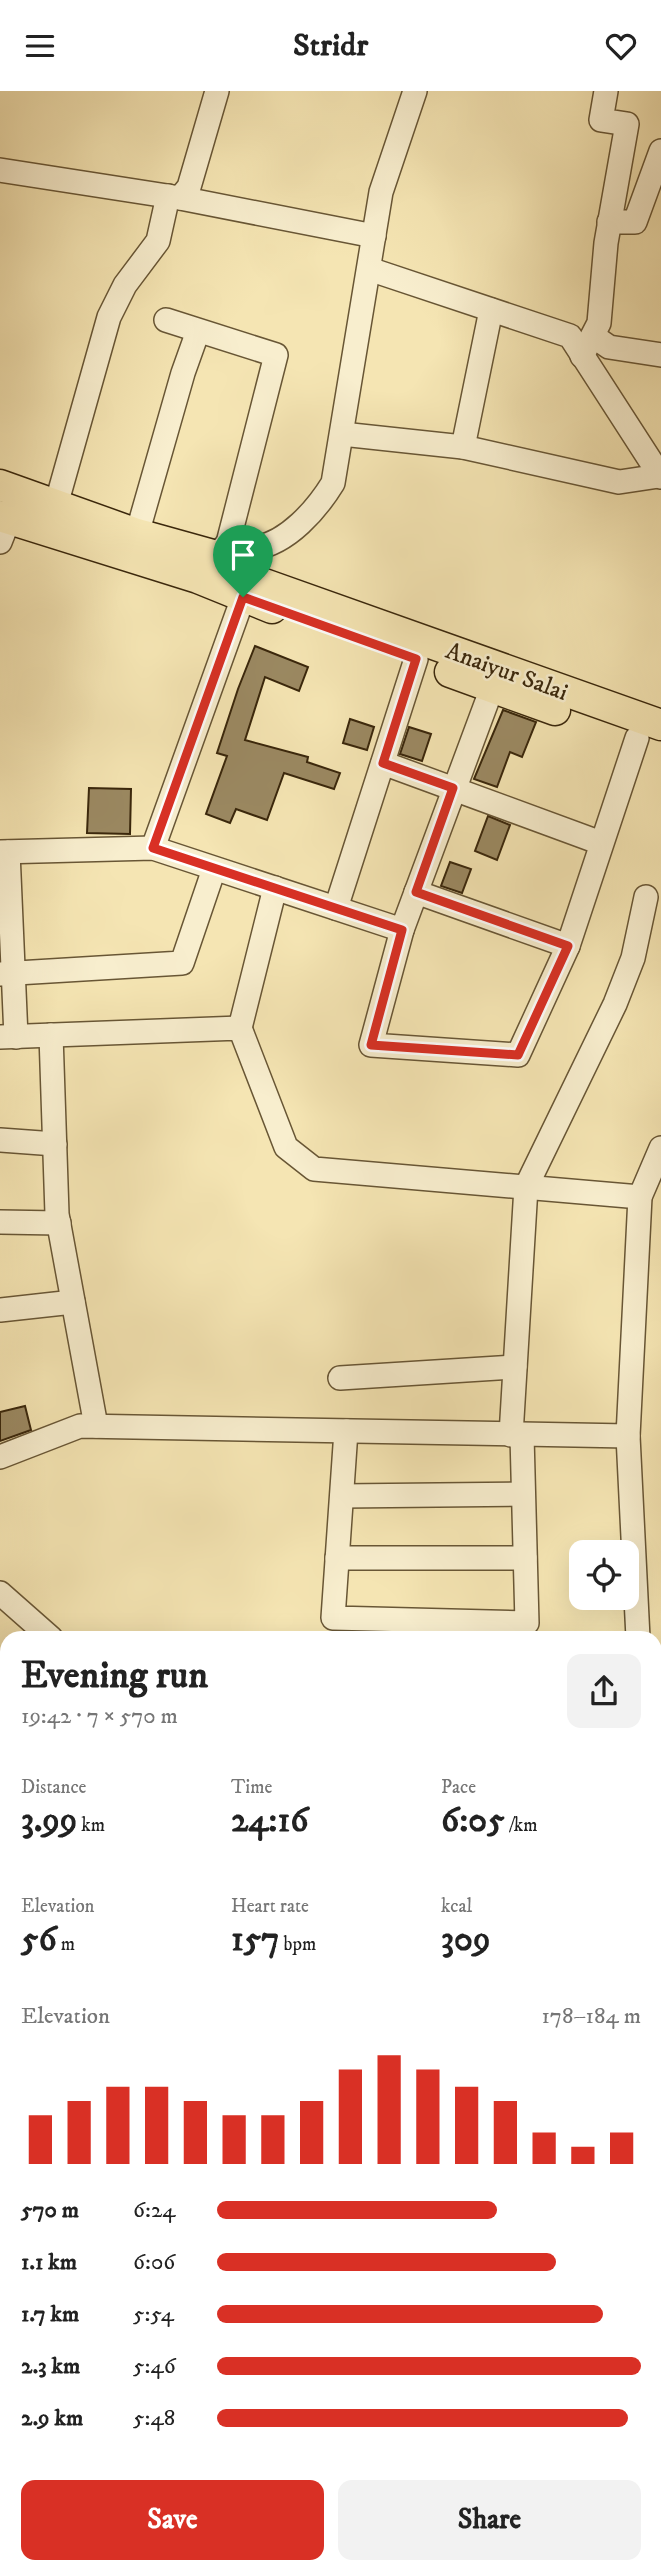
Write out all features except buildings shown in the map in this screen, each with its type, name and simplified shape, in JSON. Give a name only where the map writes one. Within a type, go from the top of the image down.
[{"type":"main road","name":"Anaiyur Salai","points":[[10,488],[137,534],[222,550],[247,588],[492,688],[653,737]]},
{"type":"main road","name":"Anaiyur Salai","points":[[3,526],[198,578],[247,588],[653,737]]},
{"type":"street","points":[[56,505],[109,317],[125,285],[158,241],[174,197],[189,187],[217,91]]},
{"type":"street","points":[[166,320],[276,355],[222,550],[253,549],[269,544],[300,525],[319,506],[333,483],[381,192],[415,91]]},
{"type":"street","points":[[588,346],[599,323],[609,222],[627,124],[601,120],[606,91]]},
{"type":"street","points":[[609,222],[635,222],[661,151]]},
{"type":"street","points":[[0,170],[174,197],[374,236]]},
{"type":"street","points":[[369,269],[569,336],[588,346],[661,355]]},
{"type":"street","points":[[463,447],[491,310]]},
{"type":"street","points":[[137,534],[183,373],[198,331]]},
{"type":"street","points":[[342,434],[463,447],[619,482],[660,476],[588,346]]},
{"type":"street","points":[[3,526],[10,488]]},
{"type":"street","points":[[153,848],[247,588]]},
{"type":"street","points":[[337,908],[416,659]]},
{"type":"street","points":[[492,688],[402,930],[371,1045],[518,1055],[568,946],[601,843],[653,737]]},
{"type":"street","points":[[383,763],[601,843]]},
{"type":"street","points":[[240,1028],[8,1037],[4,852],[153,848],[402,930]]},
{"type":"street","points":[[6,974],[182,964],[214,869]]},
{"type":"street","points":[[275,888],[240,1028],[286,1147],[314,1168],[640,1197]]},
{"type":"street","points":[[416,892],[568,946]]},
{"type":"street","points":[[346,1431],[333,1628],[528,1631],[523,1494],[516,1435],[515,1367],[526,1188],[615,1004],[633,958],[646,897]]},
{"type":"street","points":[[51,1035],[59,1223],[96,1426]]},
{"type":"street","points":[[0,1140],[55,1144]]},
{"type":"street","points":[[638,1631],[628,1436],[640,1197],[661,1148]]},
{"type":"street","points":[[0,1222],[59,1223]]},
{"type":"street","points":[[0,1310],[73,1302]]},
{"type":"street","points":[[340,1378],[515,1367]]},
{"type":"street","points":[[0,1457],[80,1426],[628,1436]]},
{"type":"street","points":[[341,1496],[523,1494]]},
{"type":"street","points":[[337,1558],[525,1558]]},
{"type":"street","points":[[0,1593],[43,1631]]},
{"type":"route","points":[[243,597],[416,659],[383,763],[453,788],[416,892],[568,946],[518,1055],[371,1045],[402,930],[153,848],[243,597]]}]
